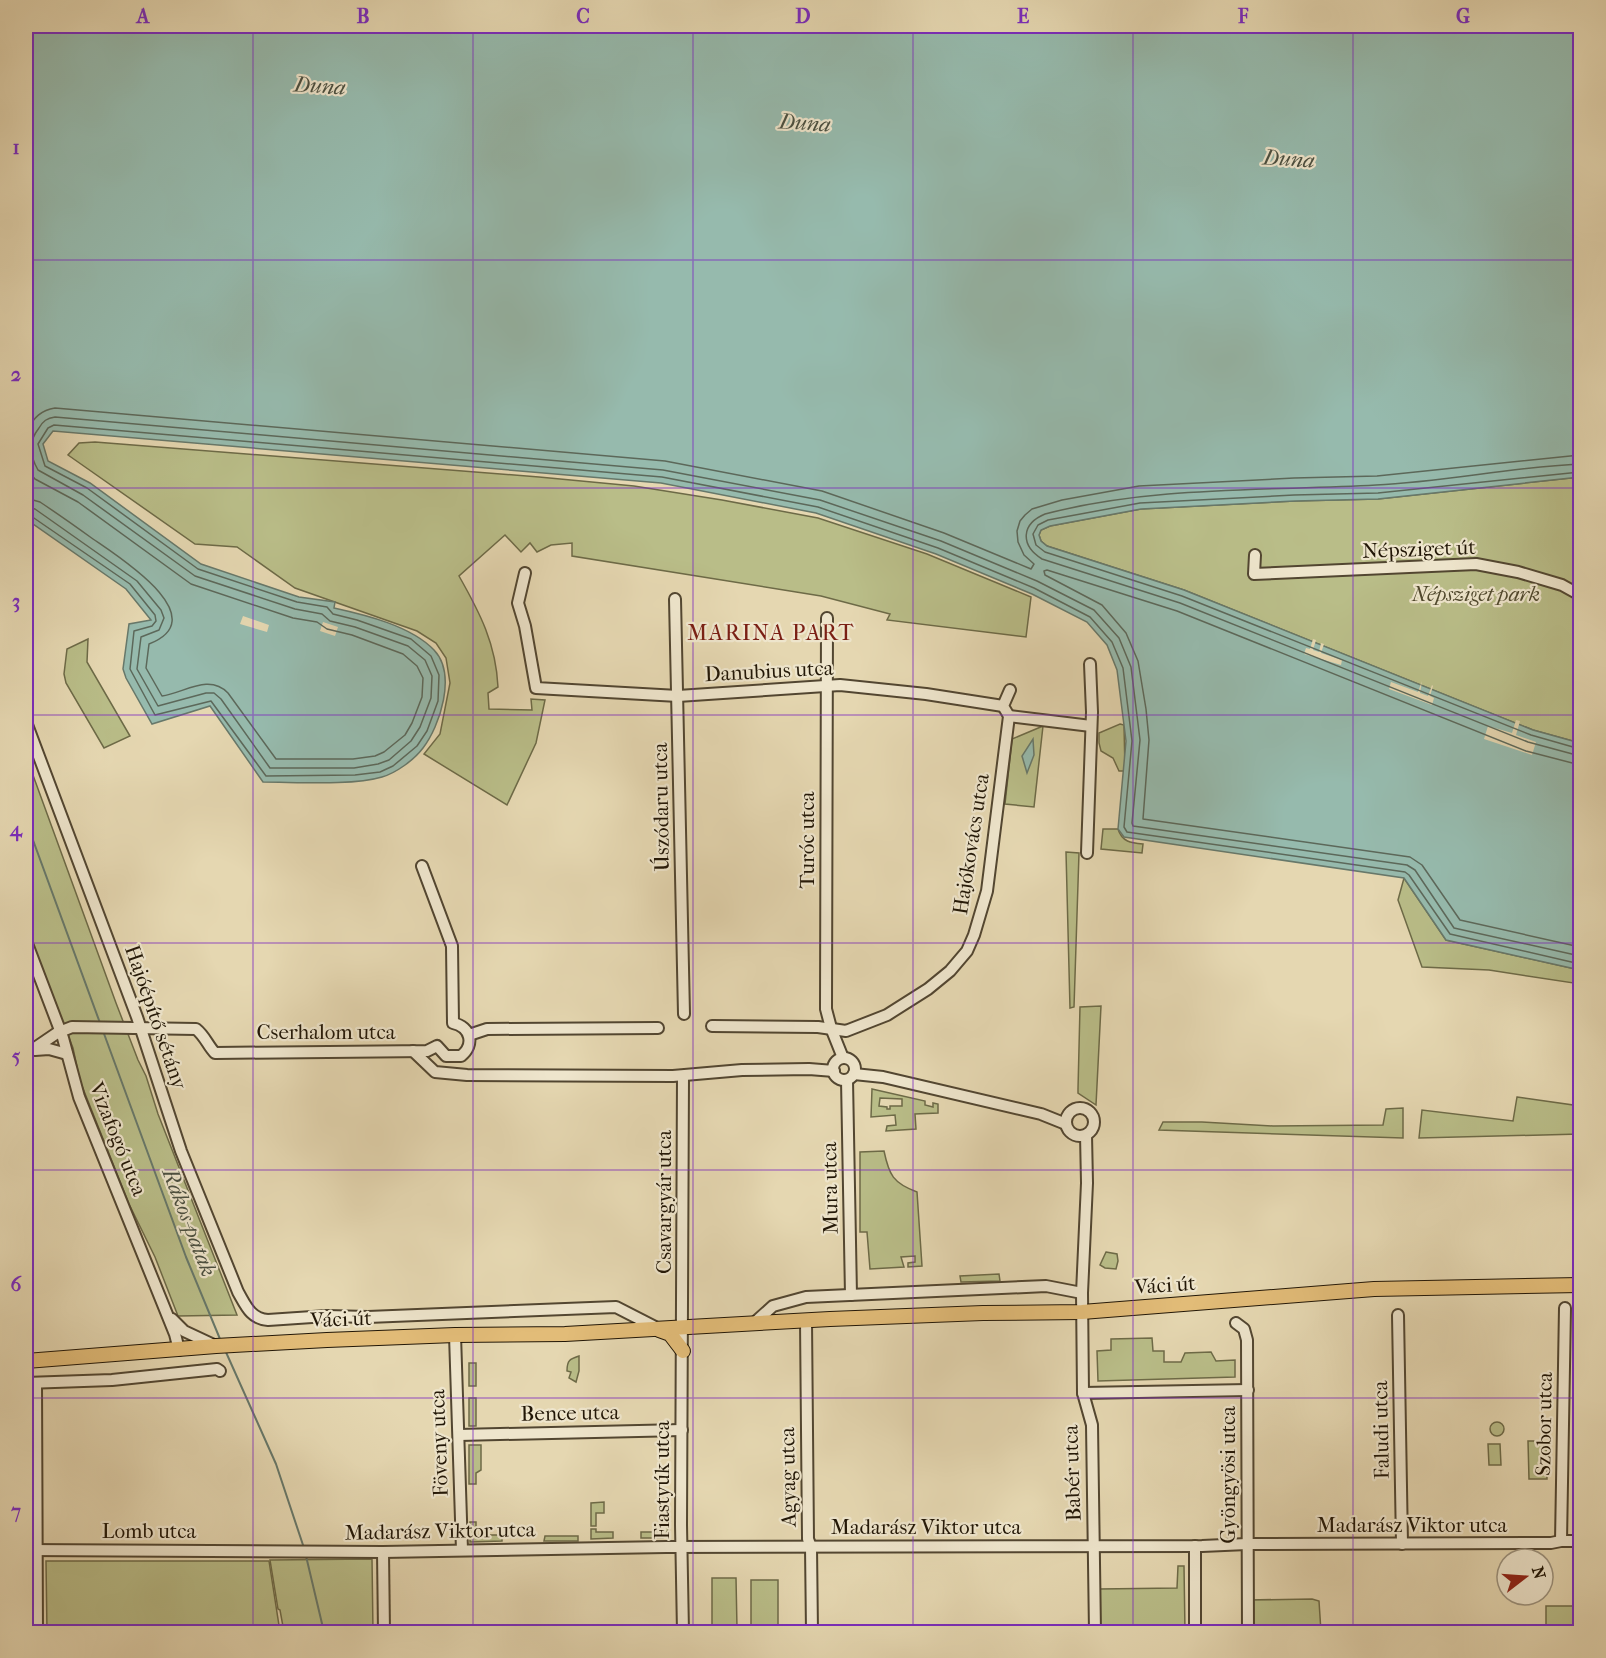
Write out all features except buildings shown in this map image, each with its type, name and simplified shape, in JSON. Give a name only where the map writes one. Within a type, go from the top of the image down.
[{"type":"main road","name":"Váci út","points":[[26,1361],[243,1344],[455,1335],[565,1334],[983,1313],[1082,1312],[1374,1289],[1581,1285]]},
{"type":"main road","points":[[659,1329],[670,1334],[683,1351]]},
{"type":"street","points":[[1248,585],[1254,574],[1255,555]]},
{"type":"street","name":"Népsziget út","points":[[1254,574],[1476,564],[1562,585],[1581,595]]},
{"type":"street","name":"Danubius utca","points":[[525,573],[518,603],[525,626],[536,688],[678,696],[840,685],[926,694],[1003,706]]},
{"type":"street","name":"Úszódaru utca","points":[[675,599],[684,1014]]},
{"type":"street","name":"Turóc utca","points":[[827,618],[826,1009],[837,1064]]},
{"type":"street","points":[[1087,853],[1091,726],[1090,664]]},
{"type":"street","points":[[1010,690],[1003,706],[1009,716],[1091,726]]},
{"type":"street","name":"Hajókovács utca","points":[[831,1028],[846,1031],[887,1015],[935,984],[967,951],[980,919],[987,891],[1009,716]]},
{"type":"street","name":"Hajóépítő sétány","points":[[26,722],[140,1028],[181,1150],[234,1281],[251,1313],[259,1319]]},
{"type":"street","points":[[422,866],[452,946],[453,1023],[463,1027],[469,1035],[487,1029],[658,1028]]},
{"type":"street","name":"Vizafogó utca","points":[[26,941],[60,1031],[79,1097],[167,1314],[179,1350]]},
{"type":"street","points":[[712,1026],[831,1028]]},
{"type":"street","points":[[29,1051],[60,1031],[72,1027],[140,1028]]},
{"type":"street","name":"Cserhalom utca","points":[[140,1028],[196,1029],[203,1034],[215,1053],[427,1051],[437,1046],[442,1054],[456,1058],[470,1045],[469,1035]]},
{"type":"street","points":[[29,1051],[49,1049],[67,1054]]},
{"type":"street","points":[[413,1051],[435,1072],[466,1075],[683,1076],[809,1069],[852,1061],[852,1074]]},
{"type":"street","points":[[837,1064],[840,1079],[852,1074],[883,1077],[1067,1120]]},
{"type":"street","name":"Mura utca","points":[[851,1295],[852,1074]]},
{"type":"street","name":"Csavargyár utca","points":[[683,1076],[683,1328]]},
{"type":"street","points":[[1078,1109],[1089,1112],[1094,1123],[1093,1128],[1083,1136],[1072,1134],[1067,1120],[1078,1109]]},
{"type":"street","name":"Babér utca","points":[[1083,1136],[1087,1183],[1082,1288],[1083,1393],[1092,1425],[1095,1632]]},
{"type":"street","points":[[753,1324],[773,1306],[806,1297],[1046,1286],[1082,1288]]},
{"type":"street","name":"Váci út","points":[[259,1319],[616,1307],[659,1329]]},
{"type":"street","name":"Szobor utca","points":[[1561,1541],[1565,1308]]},
{"type":"street","points":[[167,1314],[184,1331],[216,1346]]},
{"type":"street","name":"Faludi utca","points":[[1398,1315],[1402,1544]]},
{"type":"street","name":"Agyag utca","points":[[806,1321],[808,1539],[811,1547],[812,1632]]},
{"type":"street","name":"Gyöngyösi utca","points":[[1236,1323],[1244,1329],[1247,1340],[1248,1632]]},
{"type":"street","name":"Fiastyúk utca","points":[[683,1328],[681,1525],[683,1632]]},
{"type":"street","name":"Föveny utca","points":[[455,1335],[462,1550]]},
{"type":"street","points":[[36,1632],[31,1550],[31,1383],[112,1380],[217,1369],[220,1371]]},
{"type":"street","points":[[1083,1393],[1248,1390]]},
{"type":"street","name":"Bence utca","points":[[459,1435],[682,1431]]},
{"type":"street","points":[[666,1547],[676,1537],[681,1525]]},
{"type":"street","name":"Madarász Viktor utca","points":[[272,1551],[383,1552],[666,1547],[1094,1547],[1581,1541]]},
{"type":"street","points":[[1195,1546],[1195,1632]]},
{"type":"street","name":"Lomb utca","points":[[31,1550],[272,1551]]},
{"type":"street","points":[[383,1552],[384,1632]]},
{"type":"green space","points":[[95,442],[634,486],[818,518],[927,554],[1031,597],[1026,637],[887,620],[890,614],[821,596],[572,556],[572,543],[551,545],[537,552],[530,543],[521,552],[505,535],[459,576],[486,629],[494,657],[498,687],[488,693],[489,709],[532,710],[531,699],[545,700],[536,743],[507,805],[424,754],[440,734],[450,683],[446,658],[436,643],[417,631],[295,588],[237,547],[195,544],[68,455],[79,443]]},
{"type":"green space","name":"Népsziget park","points":[[1580,477],[1580,743],[1533,730],[1184,590],[1047,546],[1041,541],[1039,535],[1041,530],[1050,526],[1141,509],[1378,499]]},
{"type":"green space","points":[[88,639],[87,662],[130,736],[104,748],[66,683],[64,674],[67,649]]},
{"type":"green space","points":[[1120,724],[1124,725],[1125,771],[1119,771],[1113,758],[1101,751],[1099,743],[1099,733]]},
{"type":"green space","points":[[1043,726],[1034,807],[1005,804],[1012,739]]},
{"type":"green space","points":[[26,756],[116,1003],[237,1315],[178,1316],[155,1257],[129,1204],[80,1081],[73,1048],[26,929]]},
{"type":"green space","points":[[1103,829],[1118,829],[1122,837],[1128,841],[1143,844],[1142,853],[1101,849]]},
{"type":"green space","points":[[1066,852],[1079,853],[1074,1007],[1070,1008]]},
{"type":"green space","points":[[1404,878],[1446,940],[1580,970],[1580,984],[1489,970],[1422,967],[1398,900]]},
{"type":"green space","points":[[1101,1006],[1096,1105],[1078,1093],[1080,1007]]},
{"type":"green space","points":[[872,1089],[925,1101],[925,1105],[933,1107],[933,1103],[938,1104],[938,1113],[915,1114],[916,1129],[886,1131],[887,1126],[896,1125],[895,1115],[871,1117]],"holes":[[[880,1098],[902,1099],[902,1106],[890,1106],[890,1109],[879,1106]]]},
{"type":"green space","points":[[1517,1097],[1580,1106],[1580,1134],[1419,1138],[1422,1110],[1513,1121]]},
{"type":"green space","points":[[1403,1108],[1403,1138],[1159,1130],[1163,1122],[1273,1126],[1383,1125],[1386,1109]]},
{"type":"green space","points":[[884,1151],[893,1177],[902,1185],[917,1192],[922,1266],[908,1267],[908,1263],[915,1262],[915,1256],[901,1257],[904,1267],[870,1269],[867,1232],[860,1232],[860,1152]]},
{"type":"green space","points":[[1106,1252],[1117,1254],[1116,1269],[1100,1265]]},
{"type":"green space","points":[[999,1274],[1000,1281],[961,1282],[960,1276]]},
{"type":"green space","points":[[1152,1338],[1153,1351],[1164,1351],[1164,1362],[1181,1362],[1185,1353],[1211,1352],[1216,1361],[1235,1360],[1235,1377],[1098,1381],[1097,1351],[1111,1350],[1111,1339]]},
{"type":"green space","points":[[579,1356],[576,1382],[569,1378],[571,1372],[567,1371],[567,1367],[570,1360]]},
{"type":"green space","points":[[469,1363],[476,1363],[476,1386],[469,1386]]},
{"type":"green space","points":[[469,1398],[476,1398],[476,1426],[469,1426]]},
{"type":"green space","points":[[1494,1422],[1500,1422],[1504,1429],[1500,1436],[1494,1436],[1490,1432],[1490,1426]]},
{"type":"green space","points":[[1528,1441],[1546,1441],[1547,1479],[1529,1479]]},
{"type":"green space","points":[[1488,1444],[1500,1444],[1501,1465],[1489,1465]]},
{"type":"green space","points":[[469,1445],[481,1445],[481,1470],[476,1473],[476,1484],[469,1484]]},
{"type":"green space","points":[[604,1502],[604,1513],[596,1513],[596,1526],[591,1526],[591,1503]]},
{"type":"green space","points":[[470,1522],[476,1522],[476,1535],[502,1535],[502,1541],[470,1542]]},
{"type":"green space","points":[[664,1524],[668,1524],[668,1530],[663,1538],[641,1538],[641,1532],[663,1532]]},
{"type":"green space","points":[[591,1529],[596,1529],[596,1532],[613,1532],[613,1538],[591,1539]]},
{"type":"green space","points":[[545,1536],[578,1536],[578,1541],[544,1541]]},
{"type":"green space","points":[[372,1559],[373,1632],[284,1632],[270,1560]]},
{"type":"green space","points":[[46,1561],[269,1561],[280,1632],[47,1632]]},
{"type":"green space","points":[[1178,1566],[1184,1566],[1185,1632],[1178,1632],[1178,1626],[1099,1627],[1099,1589],[1177,1588]]},
{"type":"green space","points":[[712,1578],[736,1578],[737,1628],[712,1628]]},
{"type":"green space","points":[[751,1580],[778,1580],[778,1632],[751,1632]]},
{"type":"green space","points":[[1312,1599],[1319,1601],[1321,1632],[1248,1632],[1248,1600]]},
{"type":"green space","points":[[1580,1606],[1580,1632],[1546,1632],[1546,1607]]},
{"type":"water","name":"Duna","points":[[26,26],[1580,26],[1580,477],[1378,499],[1141,509],[1050,526],[1041,530],[1039,535],[1041,541],[1047,546],[1184,590],[1533,730],[1580,743],[1580,970],[1446,940],[1404,878],[1124,837],[1118,829],[1126,741],[1117,670],[1107,645],[1087,622],[1032,594],[936,554],[816,513],[661,483],[53,431],[43,444],[48,461],[90,483],[201,564],[299,597],[335,602],[334,608],[374,618],[401,628],[434,650],[441,660],[444,672],[445,686],[440,714],[423,748],[399,769],[370,780],[324,783],[263,782],[210,706],[152,724],[123,669],[129,624],[151,620],[126,589],[26,519]]},
{"type":"water","points":[[1033,739],[1034,755],[1027,773],[1022,756]]},
{"type":"pier","points":[[243,616],[269,625],[267,632],[240,624]]},
{"type":"pier","points":[[323,622],[338,627],[335,636],[320,631]]},
{"type":"pier","points":[[1313,639],[1316,640],[1313,650],[1319,652],[1321,643],[1324,644],[1321,653],[1342,660],[1341,665],[1304,654],[1306,648],[1310,649]]},
{"type":"pier","points":[[1422,681],[1420,693],[1428,696],[1433,686],[1430,696],[1434,698],[1432,705],[1389,689],[1391,682],[1418,692]]},
{"type":"pier","points":[[1516,720],[1520,721],[1516,735],[1536,742],[1532,755],[1484,739],[1488,726],[1512,733]]},
{"type":"waterway","name":"Rákos-patak","points":[[26,821],[100,1023]]},
{"type":"waterway","name":"Rákos-patak","points":[[103,1031],[186,1257],[220,1339]]},
{"type":"waterway","name":"Rákos-patak","points":[[225,1350],[276,1464],[304,1548]]},
{"type":"waterway","name":"Rákos-patak","points":[[306,1556],[324,1632]]},
{"type":"district","name":"MARINA PART","points":[[771,632]]}]
